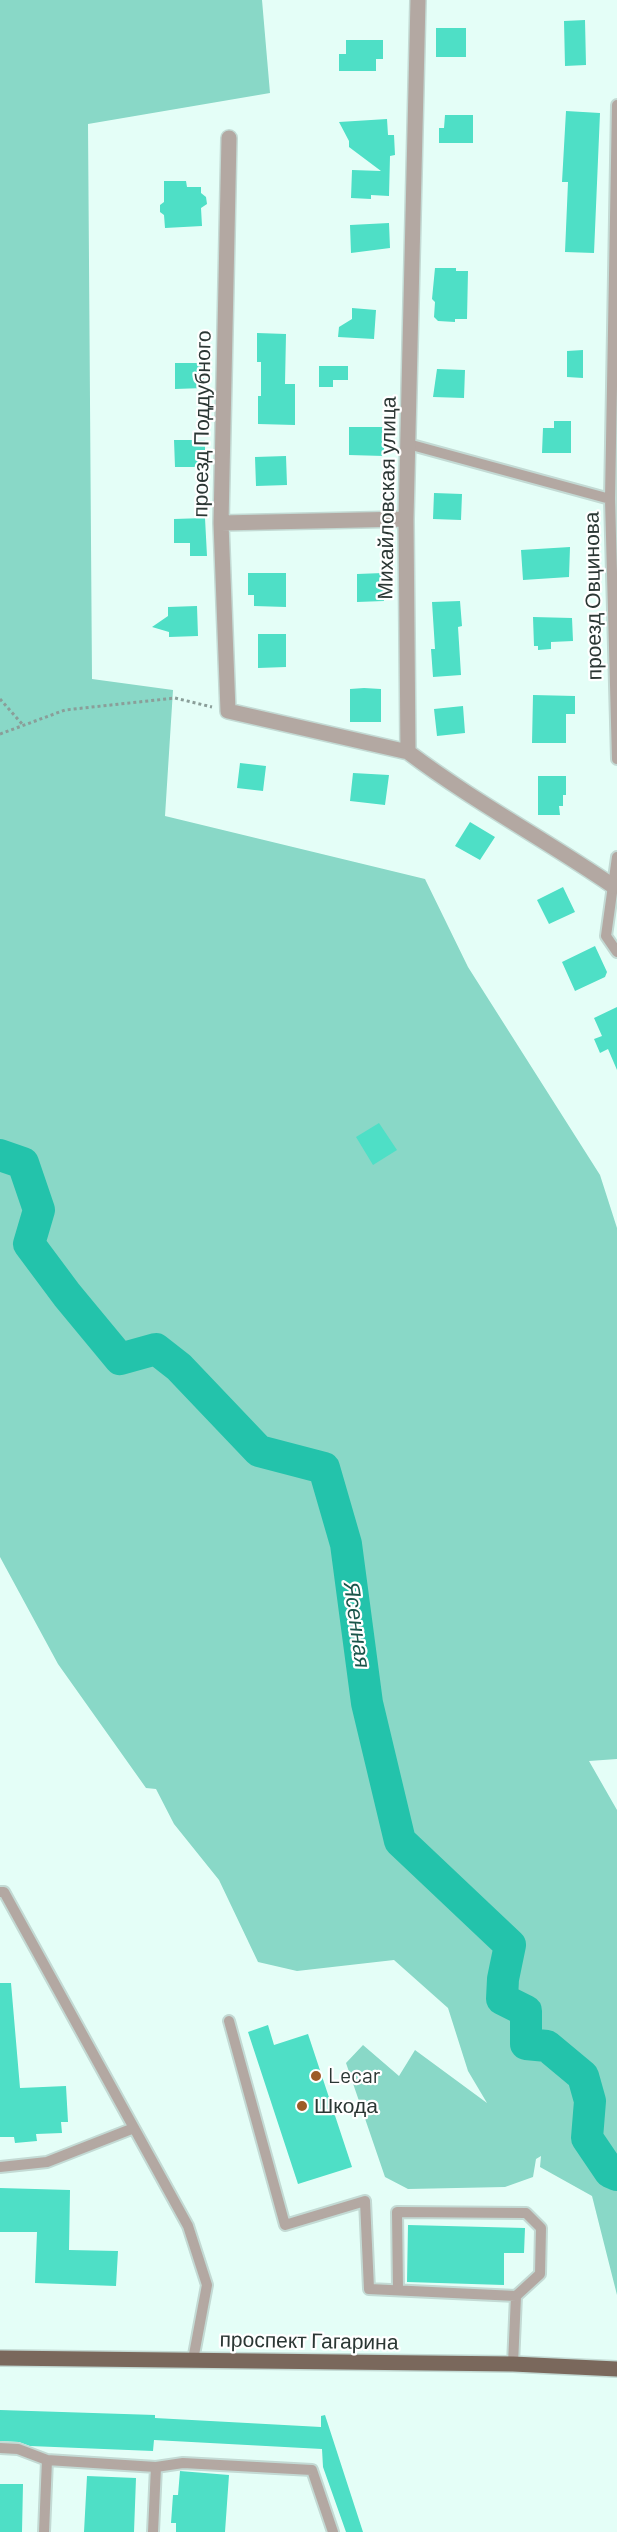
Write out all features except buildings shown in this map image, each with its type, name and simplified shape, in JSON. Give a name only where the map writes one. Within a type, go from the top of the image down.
[{"type":"main road","name":"проспект Гагарина","points":[[0,2358],[513,2364],[617,2369]]},
{"type":"street","name":"Михайловская улица","points":[[408,752],[406,519],[418,0]]},
{"type":"street","name":"проезд Поддубного","points":[[228,711],[220,523],[229,138]]},
{"type":"street","points":[[220,523],[406,519]]},
{"type":"street","points":[[228,711],[408,752],[436,773],[613,886]]},
{"type":"lane","points":[[610,499],[617,105]]},
{"type":"lane","name":"проезд Овцинова","points":[[408,444],[610,499],[615,570],[617,759]]},
{"type":"lane","points":[[617,857],[606,936],[617,952]]},
{"type":"lane","points":[[1,1890],[188,2226],[207,2285],[193,2360]]},
{"type":"lane","points":[[229,2021],[285,2225],[365,2201],[369,2289],[516,2296]]},
{"type":"lane","points":[[0,2167],[47,2162],[135,2128]]},
{"type":"lane","points":[[398,2290],[397,2212],[526,2213],[541,2228],[540,2274],[516,2296],[513,2364]]},
{"type":"lane","points":[[0,2448],[18,2449],[47,2460],[156,2467],[183,2463],[312,2469],[333,2532]]},
{"type":"lane","points":[[44,2532],[47,2460]]},
{"type":"lane","points":[[153,2532],[156,2467]]},
{"type":"path","points":[[0,734],[65,710],[175,698],[228,711]]},
{"type":"path","points":[[0,699],[23,725]]},
{"type":"green space","points":[[0,0],[262,0],[270,93],[88,124],[92,679],[173,690],[165,816],[425,879],[468,967],[600,1175],[617,1228],[617,1759],[589,1761],[617,1810],[617,2295],[592,2196],[540,2167],[541,2156],[536,2159],[533,2177],[505,2187],[408,2189],[385,2177],[346,2063],[363,2045],[399,2076],[415,2050],[487,2103],[468,2071],[448,2008],[394,1960],[297,1971],[258,1962],[219,1880],[174,1824],[156,1789],[146,1788],[58,1664],[0,1557]]},
{"type":"waterway","name":"Ясенная","points":[[0,1155],[23,1163],[39,1210],[29,1244],[67,1295],[120,1359],[156,1349],[179,1367],[259,1451],[324,1468],[346,1544],[367,1703],[400,1841],[510,1945],[503,1979],[502,1999],[526,2011],[526,2044],[547,2046],[583,2076],[590,2101],[587,2138],[610,2172],[617,2175]]},
{"type":"place","name":"Lecar","points":[[316,2076]]},
{"type":"place","name":"Шкода","points":[[302,2106]]}]
